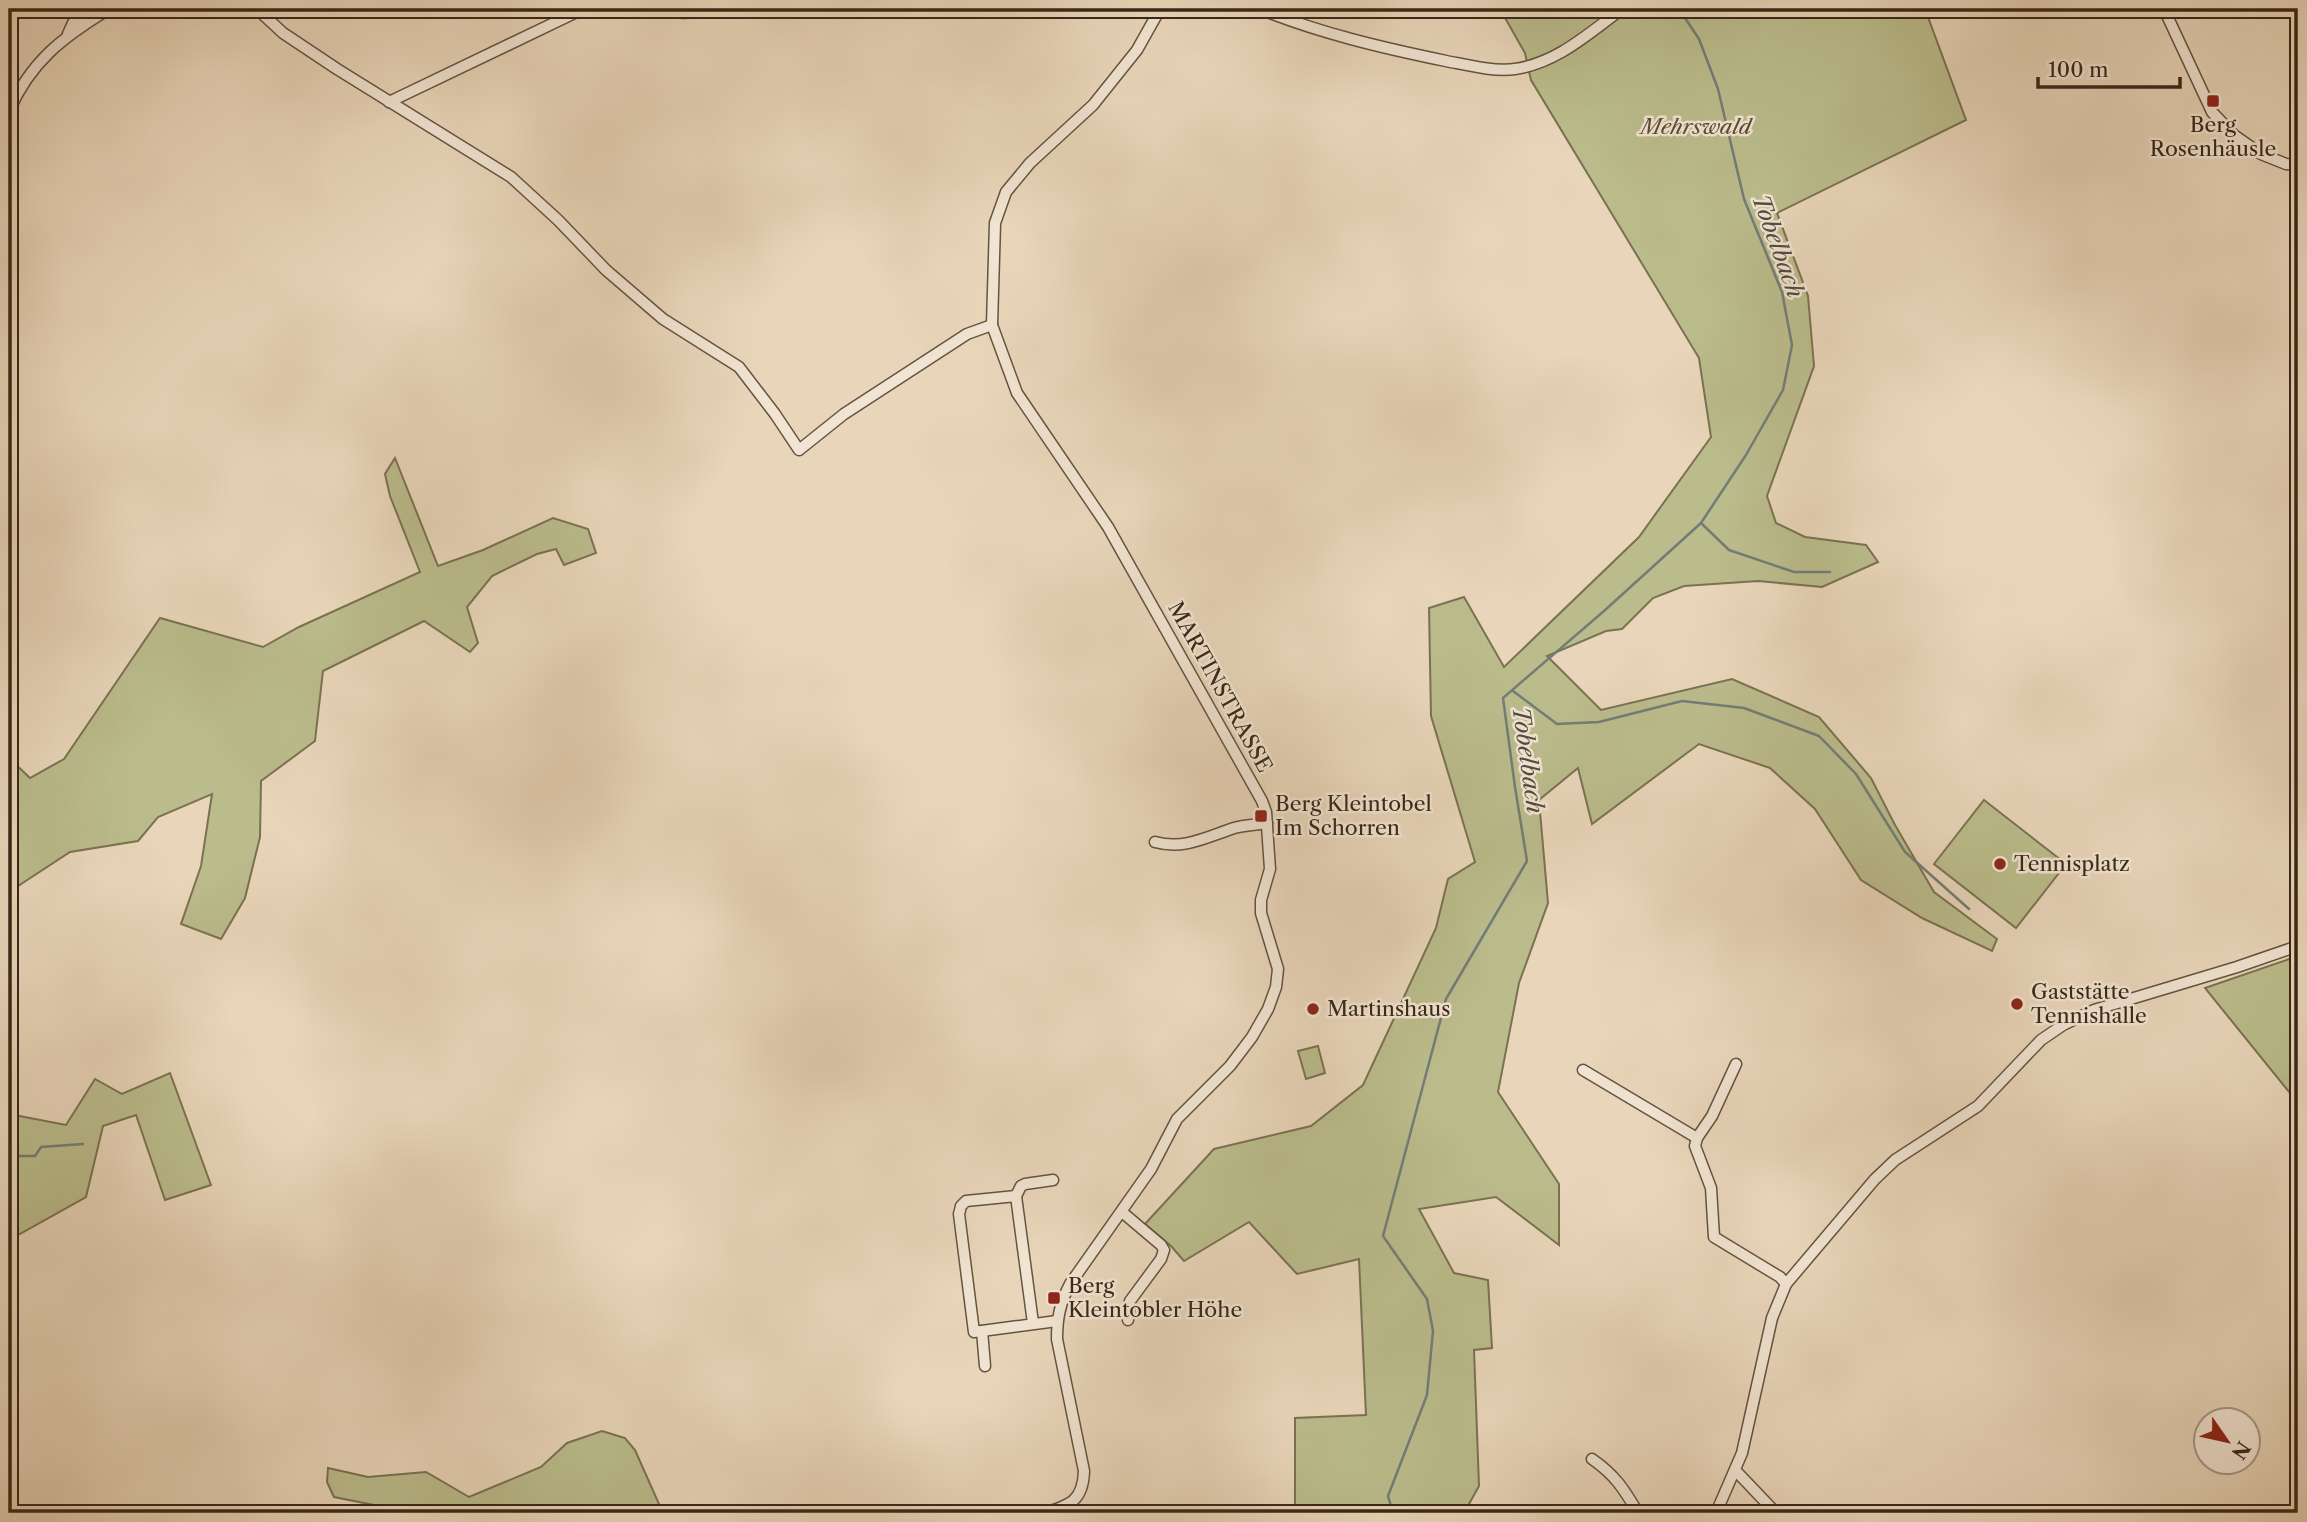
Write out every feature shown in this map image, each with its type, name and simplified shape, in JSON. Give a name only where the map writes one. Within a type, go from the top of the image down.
[{"type":"street","points":[[68,34],[73,23],[91,9]]},
{"type":"street","points":[[9,111],[36,63],[68,34],[109,9]]},
{"type":"street","points":[[257,9],[284,33],[511,177],[558,220],[606,270],[663,319],[739,367],[799,450],[844,414],[967,334],[992,325]]},
{"type":"street","points":[[389,102],[583,9]]},
{"type":"street","points":[[659,9],[675,13],[696,13],[706,9]]},
{"type":"street","name":"MARTINSTRASSE","points":[[1045,1513],[1073,1502],[1082,1490],[1084,1481],[1058,1339],[1057,1321],[1061,1300],[1150,1169],[1177,1119],[1230,1066],[1252,1037],[1268,1009],[1276,987],[1278,969],[1261,913],[1261,900],[1269,875],[1267,823],[1262,801],[1108,527],[1017,393],[992,325],[995,223],[1006,192],[1030,163],[1093,106],[1137,50],[1160,9]]},
{"type":"street","points":[[1259,9],[1328,33],[1410,53],[1460,64],[1514,69],[1563,53],[1622,9]]},
{"type":"street","points":[[2164,9],[2212,112],[2234,135],[2261,154],[2286,164],[2298,165]]},
{"type":"street","points":[[1155,842],[1176,845],[1200,842],[1237,827],[1267,823]]},
{"type":"street","points":[[1716,1513],[1742,1453],[1772,1318],[1786,1284],[1847,1210],[1885,1170],[1978,1106],[2041,1040],[2094,1010],[2298,946]]},
{"type":"street","points":[[1736,1063],[1695,1146],[1711,1188],[1714,1237],[1780,1277],[1786,1284]]},
{"type":"street","points":[[1583,1070],[1697,1138]]},
{"type":"street","points":[[1033,1323],[1016,1196],[1025,1184],[1053,1180]]},
{"type":"street","points":[[1016,1196],[966,1202],[961,1206],[959,1214],[974,1332],[1057,1321]]},
{"type":"street","points":[[1122,1212],[1164,1250],[1161,1259],[1130,1301],[1128,1320]]},
{"type":"street","points":[[982,1331],[985,1366]]},
{"type":"street","points":[[1592,1459],[1611,1472],[1638,1513]]},
{"type":"street","points":[[1735,1469],[1776,1513]]},
{"type":"green space","name":"Mehrswald","points":[[1500,9],[1925,9],[1966,120],[1777,213],[1808,296],[1814,366],[1767,496],[1776,523],[1805,537],[1866,545],[1878,562],[1822,587],[1758,581],[1684,586],[1653,598],[1622,629],[1606,631],[1547,656],[1601,710],[1732,679],[1819,717],[1871,778],[1934,892],[1997,939],[1992,951],[1922,918],[1861,880],[1815,809],[1770,768],[1699,744],[1592,824],[1578,768],[1539,800],[1548,903],[1519,983],[1498,1092],[1559,1184],[1559,1245],[1496,1197],[1419,1209],[1454,1273],[1488,1280],[1492,1348],[1474,1350],[1479,1486],[1464,1513],[1295,1513],[1295,1418],[1366,1415],[1359,1259],[1297,1274],[1249,1222],[1184,1261],[1145,1224],[1214,1149],[1311,1126],[1363,1085],[1436,928],[1448,879],[1475,862],[1431,716],[1429,608],[1464,597],[1504,667],[1639,537],[1711,437],[1699,358],[1531,80],[1525,53]]},
{"type":"green space","points":[[395,458],[438,566],[483,550],[553,518],[588,529],[596,553],[564,565],[556,549],[537,554],[492,576],[467,607],[478,643],[470,652],[424,621],[323,671],[315,741],[261,781],[260,837],[245,898],[221,939],[181,924],[201,866],[212,794],[158,817],[138,841],[70,852],[9,892],[9,758],[30,778],[64,759],[160,618],[263,647],[299,627],[420,572],[390,496],[385,474]]},
{"type":"green space","name":"Tennisplatz","points":[[1984,800],[2066,864],[2016,928],[1934,864]]},
{"type":"green space","points":[[2298,956],[2298,1103],[2205,988]]},
{"type":"green space","points":[[1318,1046],[1325,1073],[1306,1079],[1298,1051]]},
{"type":"green space","points":[[170,1073],[211,1185],[165,1200],[136,1115],[103,1126],[86,1197],[9,1240],[9,1114],[66,1125],[95,1079],[122,1094]]},
{"type":"green space","points":[[602,1431],[625,1438],[635,1450],[663,1513],[392,1513],[374,1505],[334,1497],[327,1482],[328,1468],[368,1477],[426,1472],[469,1497],[541,1467],[567,1443]]},
{"type":"waterway","name":"Tobelbach","points":[[1393,1513],[1388,1496],[1427,1395],[1433,1331],[1427,1299],[1383,1236],[1446,999],[1527,861],[1503,698],[1701,523],[1746,455],[1783,390],[1792,345],[1782,292],[1744,199],[1718,89],[1699,39],[1679,9]]},
{"type":"waterway","points":[[1701,523],[1729,550],[1794,572],[1830,572]]},
{"type":"waterway","points":[[1513,691],[1557,724],[1599,722],[1682,701],[1744,708],[1819,736],[1856,774],[1905,852],[1969,909]]},
{"type":"waterway","points":[[9,1156],[35,1156],[41,1147],[83,1144]]},
{"type":"waterway","points":[[9,1507],[14,1513]]},
{"type":"place","name":"Berg Rosenhäusle","points":[[2213,101]]},
{"type":"place","name":"Berg Kleintobel Im Schorren","points":[[1261,816]]},
{"type":"place","name":"Tennisplatz","points":[[2000,864]]},
{"type":"place","name":"Gaststätte Tennishalle","points":[[2017,1004]]},
{"type":"place","name":"Martinshaus","points":[[1313,1009]]},
{"type":"place","name":"Berg Kleintobler Höhe","points":[[1054,1298]]}]
